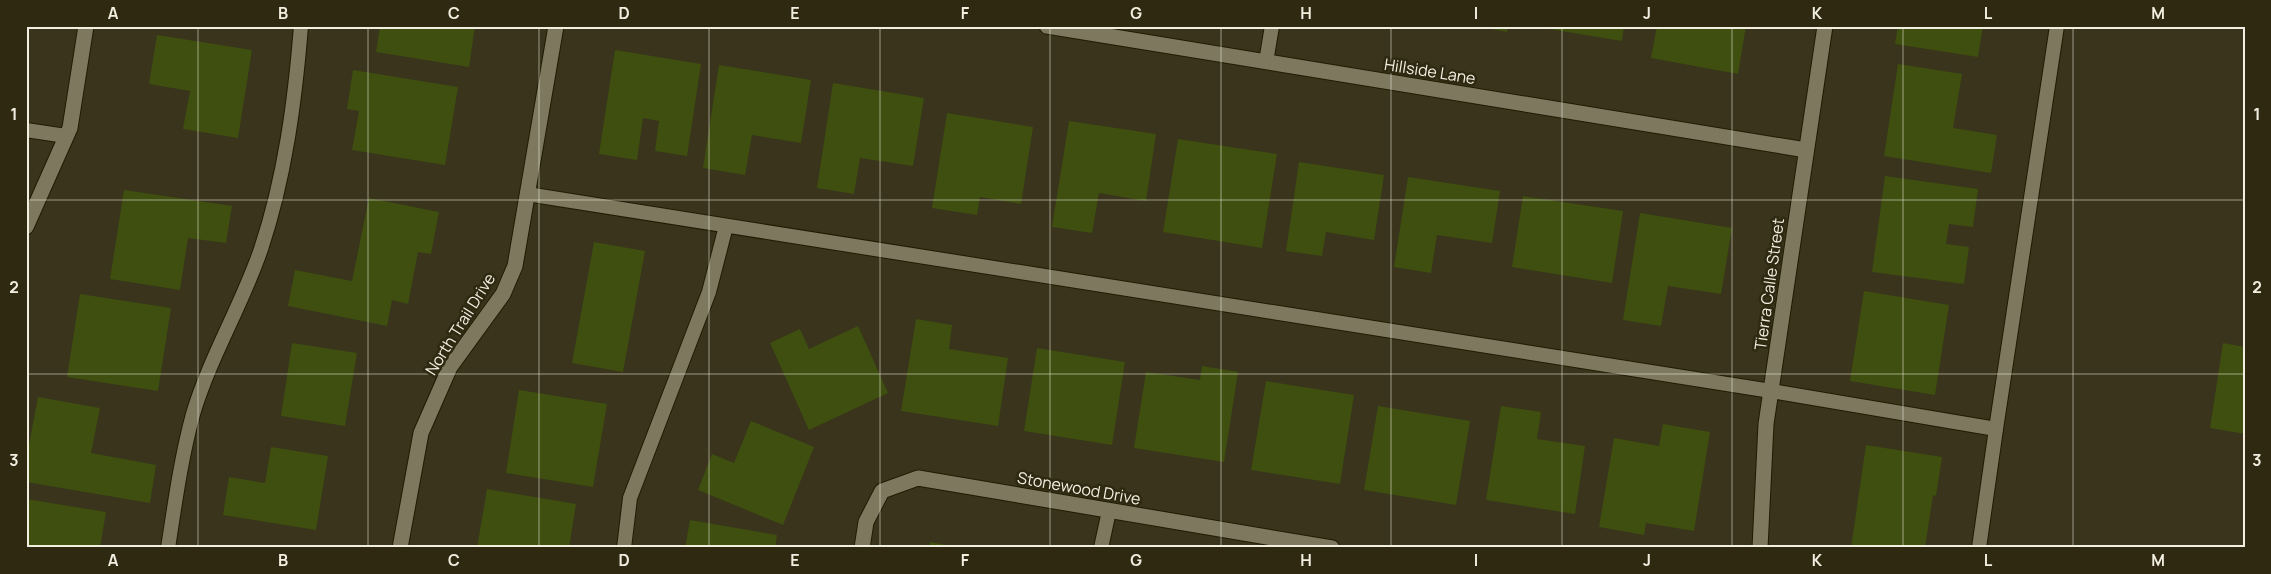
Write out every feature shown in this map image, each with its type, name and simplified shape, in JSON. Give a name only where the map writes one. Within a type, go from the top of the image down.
[{"type":"street","points":[[26,227],[70,128],[86,26]]},
{"type":"street","name":"North Trail Drive","points":[[400,548],[422,433],[450,367],[503,294],[515,266],[556,26]]},
{"type":"street","name":"Hillside Lane","points":[[1047,26],[1806,150]]},
{"type":"street","name":"Tierra Calle Street","points":[[1760,548],[1766,424],[1825,26]]},
{"type":"street","name":"Stonewood Drive","points":[[862,548],[866,522],[882,491],[918,478],[1332,548]]},
{"type":"lane","points":[[168,548],[183,455],[193,413],[260,250],[278,189],[291,121],[302,26]]},
{"type":"lane","points":[[1266,62],[1272,26]]},
{"type":"lane","points":[[1979,548],[2057,26]]},
{"type":"lane","points":[[26,130],[66,136]]},
{"type":"lane","points":[[527,194],[1771,391],[1996,429]]},
{"type":"lane","points":[[624,548],[630,498],[709,292],[726,226]]},
{"type":"lane","points":[[1101,548],[1109,511]]},
{"type":"building","points":[[380,26],[475,26],[469,67],[376,52]]},
{"type":"building","points":[[1476,26],[1508,26],[1507,32]]},
{"type":"building","points":[[1531,26],[1624,26],[1622,41]]},
{"type":"building","points":[[1657,26],[1746,26],[1738,74],[1651,58]]},
{"type":"building","points":[[1898,26],[1983,26],[1978,57],[1895,44]]},
{"type":"building","points":[[157,35],[252,50],[238,138],[183,129],[190,91],[149,84]]},
{"type":"building","points":[[615,50],[701,64],[687,156],[655,151],[659,121],[643,118],[637,160],[599,154]]},
{"type":"building","points":[[1898,64],[1962,74],[1953,128],[1997,135],[1991,173],[1884,156]]},
{"type":"building","points":[[719,65],[811,80],[801,143],[752,135],[745,175],[703,168]]},
{"type":"building","points":[[353,70],[458,87],[445,165],[352,150],[359,111],[347,109]]},
{"type":"building","points":[[833,83],[924,98],[913,166],[860,158],[854,194],[817,188]]},
{"type":"building","points":[[947,113],[1033,127],[1021,204],[980,197],[977,215],[932,208]]},
{"type":"building","points":[[1069,121],[1156,134],[1146,201],[1099,193],[1092,233],[1052,227]]},
{"type":"building","points":[[1178,139],[1277,154],[1262,248],[1163,232]]},
{"type":"building","points":[[1299,162],[1384,175],[1374,240],[1326,232],[1322,256],[1286,251]]},
{"type":"building","points":[[1885,176],[1978,189],[1973,227],[1949,224],[1946,244],[1969,247],[1964,284],[1872,272]]},
{"type":"building","points":[[1408,177],[1500,191],[1492,243],[1437,235],[1431,273],[1394,267]]},
{"type":"building","points":[[124,190],[232,206],[226,243],[188,238],[180,290],[110,279]]},
{"type":"building","points":[[1523,196],[1623,211],[1612,283],[1512,267]]},
{"type":"building","points":[[369,198],[439,212],[431,254],[418,252],[408,304],[392,300],[387,326],[288,306],[295,270],[352,281]]},
{"type":"building","points":[[1640,213],[1732,228],[1721,294],[1668,286],[1661,326],[1623,320]]},
{"type":"building","points":[[594,242],[645,251],[623,372],[572,363]]},
{"type":"building","points":[[1864,291],[1949,305],[1935,395],[1850,381]]},
{"type":"building","points":[[80,294],[171,308],[158,391],[67,377]]},
{"type":"building","points":[[916,319],[952,325],[949,349],[1008,358],[998,426],[901,411]]},
{"type":"building","points":[[858,326],[888,393],[809,430],[770,343],[800,329],[809,349]]},
{"type":"building","points":[[292,343],[357,353],[345,426],[281,416]]},
{"type":"building","points":[[2223,343],[2245,347],[2245,434],[2210,428]]},
{"type":"building","points":[[1037,348],[1125,362],[1112,445],[1024,431]]},
{"type":"building","points":[[1202,366],[1238,372],[1224,462],[1134,448],[1146,372],[1200,380]]},
{"type":"building","points":[[1266,381],[1354,395],[1340,484],[1251,470]]},
{"type":"building","points":[[519,390],[607,404],[593,487],[506,473]]},
{"type":"building","points":[[38,397],[100,408],[91,453],[156,465],[150,503],[26,482],[26,461]]},
{"type":"building","points":[[1378,406],[1470,421],[1456,505],[1364,490]]},
{"type":"building","points":[[1501,406],[1541,412],[1537,439],[1585,446],[1575,514],[1486,500]]},
{"type":"building","points":[[751,421],[814,447],[783,525],[698,490],[712,454],[734,463]]},
{"type":"building","points":[[1663,424],[1710,432],[1694,531],[1646,523],[1644,535],[1599,527],[1614,438],[1659,446]]},
{"type":"building","points":[[1866,445],[1942,457],[1936,496],[1933,495],[1925,548],[1851,548]]},
{"type":"building","points":[[271,447],[328,456],[316,530],[223,515],[229,477],[265,483]]},
{"type":"building","points":[[487,489],[576,504],[569,548],[477,548]]},
{"type":"building","points":[[26,499],[106,512],[100,548],[26,548]]},
{"type":"building","points":[[690,520],[777,535],[775,548],[685,548]]},
{"type":"building","points":[[930,542],[957,547],[957,548],[929,548]]}]
